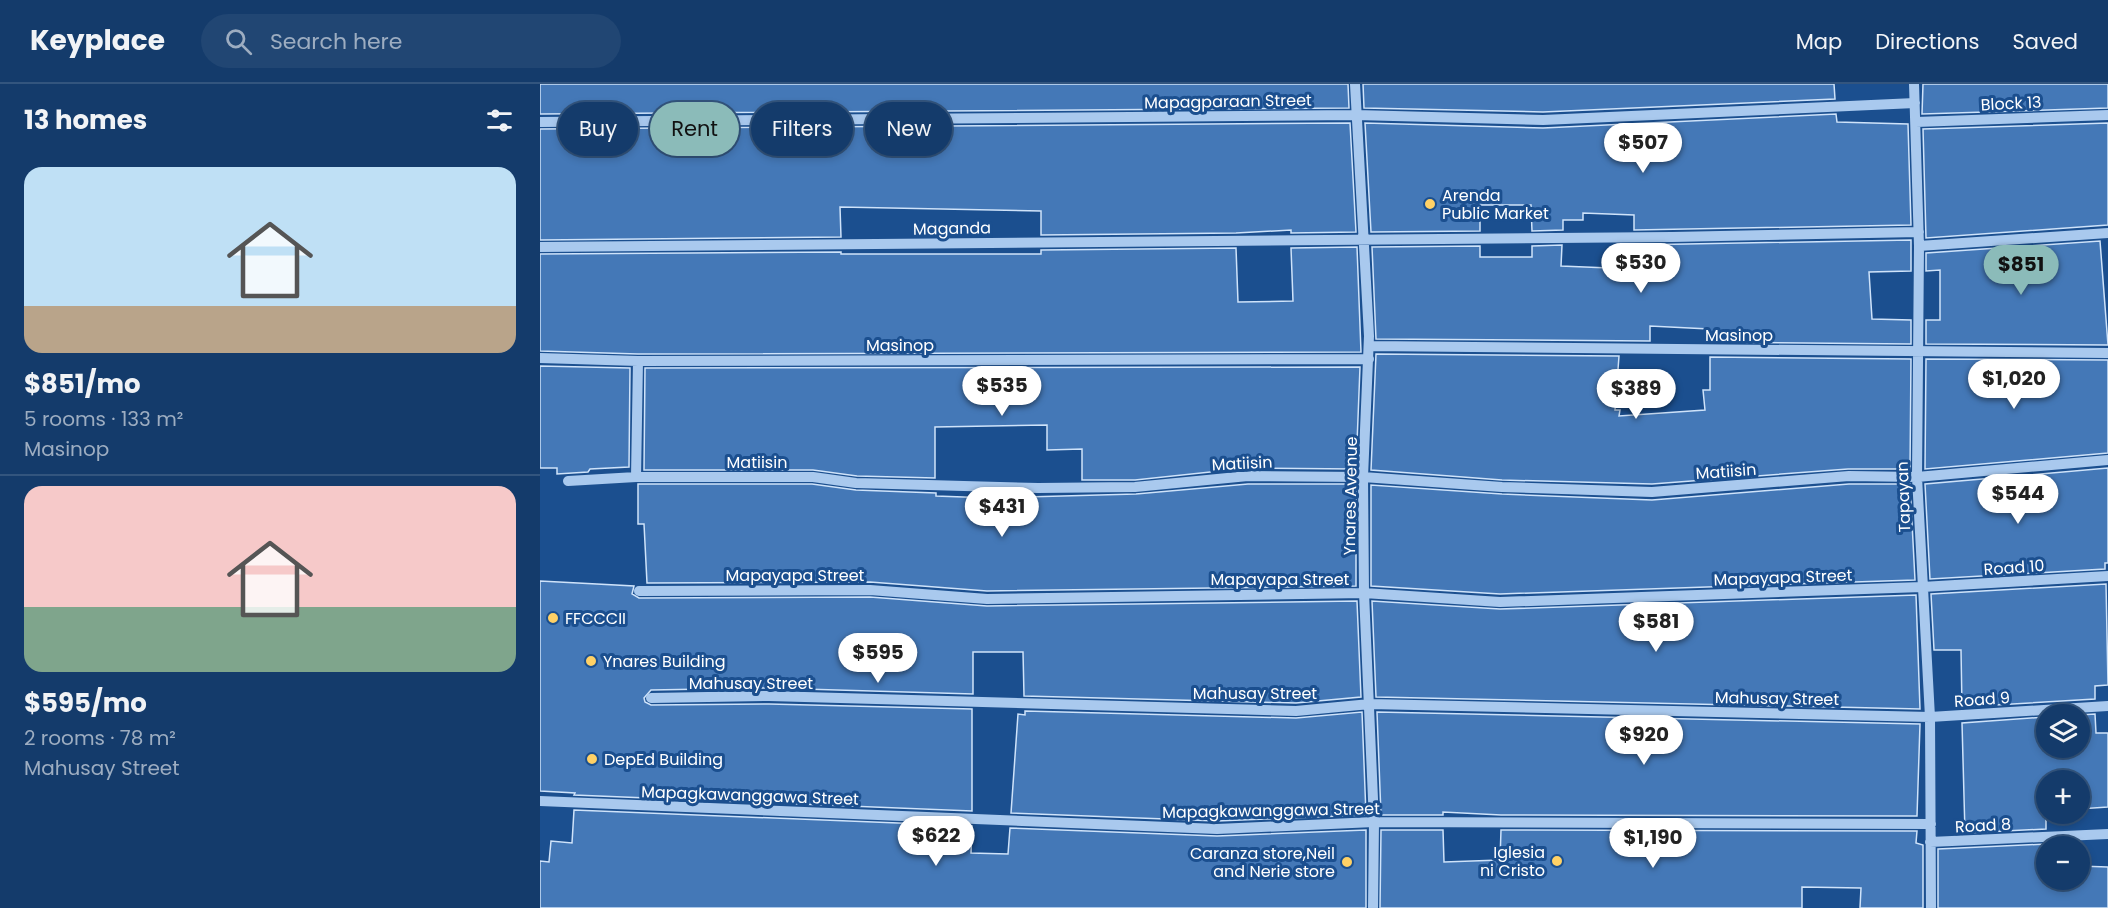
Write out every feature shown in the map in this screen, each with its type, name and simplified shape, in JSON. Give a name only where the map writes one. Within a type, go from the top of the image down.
[{"type":"street","name":"Ynares Avenue","points":[[1355,84],[1369,346],[1363,477],[1364,593],[1374,822],[1373,908]]},
{"type":"street","name":"Tapayan","points":[[1914,84],[1919,232],[1917,477],[1930,717],[1931,908]]},
{"type":"street","name":"Mapagparaan Street","points":[[540,122],[1356,115],[1543,120],[1915,104]]},
{"type":"street","name":"Block 13","points":[[1916,122],[2108,115]]},
{"type":"street","points":[[1365,239],[1919,232]]},
{"type":"street","points":[[1919,246],[2108,233]]},
{"type":"street","name":"Maganda","points":[[540,247],[1365,239]]},
{"type":"street","name":"Masinop","points":[[1369,346],[2108,353]]},
{"type":"street","name":"Masinop","points":[[540,358],[638,361],[1369,359]]},
{"type":"street","points":[[636,477],[638,361]]},
{"type":"street","name":"Matiisin","points":[[568,481],[636,477],[813,477],[856,483],[1038,488],[1136,487],[1248,476],[1363,477],[1502,487],[1652,492],[1849,476],[1917,477],[2108,460]]},
{"type":"street","name":"Road 10","points":[[1922,587],[2108,576]]},
{"type":"street","name":"Mapayapa Street","points":[[639,591],[870,590],[987,598],[1364,593],[1500,602],[1922,587]]},
{"type":"street","name":"Mahusay Street","points":[[651,698],[770,696],[1296,711],[1370,704],[1930,717]]},
{"type":"street","name":"Road 9","points":[[1930,717],[2108,706]]},
{"type":"street","name":"Mapagkawanggawa Street","points":[[540,801],[1217,829],[1374,822],[1931,824]]},
{"type":"street","name":"Road 8","points":[[1930,842],[2108,834]]},
{"type":"building","points":[[540,84],[1348,84],[1349,108],[952,111],[952,102],[865,102],[865,112],[853,112],[853,102],[751,102],[751,112],[739,113],[739,102],[650,102],[650,113],[638,113],[638,102],[558,102],[558,114],[540,114]]},
{"type":"building","points":[[1363,84],[1834,84],[1835,99],[1543,112],[1364,108]]},
{"type":"building","points":[[1923,84],[2108,84],[2108,108],[1922,114]]},
{"type":"building","points":[[1836,114],[1837,122],[1908,124],[1911,225],[1634,230],[1634,215],[1583,213],[1583,220],[1563,220],[1563,230],[1532,231],[1531,205],[1480,205],[1480,231],[1371,232],[1365,123],[1543,128]]},
{"type":"building","points":[[1350,123],[1356,232],[1291,233],[1291,230],[1236,233],[1041,235],[1041,211],[840,207],[841,237],[540,240],[540,129],[558,129],[558,156],[638,156],[638,128],[650,128],[650,156],[739,156],[739,128],[751,127],[751,156],[853,156],[853,127],[865,127],[865,156],[952,156],[952,126]]},
{"type":"building","points":[[2108,123],[2108,225],[1926,238],[1923,129]]},
{"type":"building","points":[[1911,240],[1911,271],[1869,272],[1872,319],[1911,320],[1911,344],[1710,342],[1709,329],[1650,326],[1650,341],[1376,339],[1372,247],[1480,246],[1480,257],[1532,257],[1532,246],[1562,245],[1561,266],[1633,269],[1633,245]]},
{"type":"building","points":[[2100,241],[2108,345],[1926,344],[1926,320],[1940,320],[1940,270],[1926,271],[1926,253]]},
{"type":"building","points":[[1357,247],[1361,352],[638,354],[540,351],[540,254],[841,252],[841,254],[1041,254],[1041,250],[1236,248],[1238,302],[1293,301],[1291,248]]},
{"type":"building","points":[[1376,354],[1619,356],[1615,410],[1620,410],[1619,416],[1705,410],[1703,390],[1710,390],[1710,357],[1911,359],[1910,469],[1848,469],[1652,484],[1502,480],[1371,470]]},
{"type":"building","points":[[1926,359],[2108,360],[2108,453],[1925,469]]},
{"type":"building","points":[[540,366],[630,368],[629,467],[557,474],[557,468],[540,468]]},
{"type":"building","points":[[1360,367],[1356,469],[1248,468],[1135,480],[1082,480],[1082,449],[1047,450],[1047,425],[935,427],[935,478],[857,476],[813,470],[644,470],[645,368]]},
{"type":"building","points":[[2108,468],[2108,563],[2105,563],[2105,569],[1930,579],[1925,484]]},
{"type":"building","points":[[638,484],[812,484],[856,490],[991,498],[1136,494],[1248,484],[1356,484],[1356,586],[987,591],[870,582],[647,583],[644,524],[638,524]]},
{"type":"building","points":[[1849,484],[1910,484],[1915,580],[1500,594],[1371,586],[1371,485],[1502,494],[1652,500]]},
{"type":"building","points":[[540,581],[634,586],[632,594],[639,598],[870,597],[987,606],[1357,601],[1361,697],[1296,703],[1024,696],[1023,652],[973,652],[973,694],[769,688],[651,690],[644,698],[645,702],[651,705],[769,704],[972,709],[972,811],[574,795],[575,793],[540,791]]},
{"type":"building","points":[[2106,584],[2108,685],[2095,686],[2095,699],[1962,707],[1961,650],[1934,650],[1931,594]]},
{"type":"building","points":[[1916,595],[1920,709],[1376,697],[1372,601],[1500,609]]},
{"type":"building","points":[[1025,711],[1296,718],[1362,712],[1366,815],[1217,821],[1011,813],[1018,714],[1025,715]]},
{"type":"building","points":[[1377,712],[1920,724],[1917,816],[1501,815],[1443,812],[1443,815],[1381,815]]},
{"type":"building","points":[[2090,714],[2095,714],[2096,733],[2108,733],[2108,807],[2090,808],[2090,770],[2036,770],[2036,824],[2046,824],[2046,829],[1965,833],[1962,723],[2036,718],[2036,758],[2090,758]]},
{"type":"building","points":[[574,810],[972,826],[971,853],[1008,854],[1010,828],[1217,836],[1366,830],[1366,908],[540,908],[540,861],[549,862],[551,841],[572,843]]},
{"type":"building","points":[[1381,830],[1443,830],[1444,862],[1500,860],[1501,830],[1917,831],[1916,843],[1923,845],[1923,908],[1860,908],[1861,888],[1802,887],[1802,908],[1380,908]]},
{"type":"building","points":[[2036,844],[2036,890],[2090,890],[2090,866],[2108,867],[2108,908],[1938,908],[1938,849]]},
{"type":"place","name":"Arenda Public Market","points":[[1430,204]]},
{"type":"place","name":"FFCCCII","points":[[553,618]]},
{"type":"place","name":"Ynares Building","points":[[591,661]]},
{"type":"place","name":"DepEd Building","points":[[592,759]]},
{"type":"place","name":"Iglesia ni Cristo","points":[[1557,861]]},
{"type":"place","name":"Caranza store,Neil and Nerie store","points":[[1347,862]]}]
